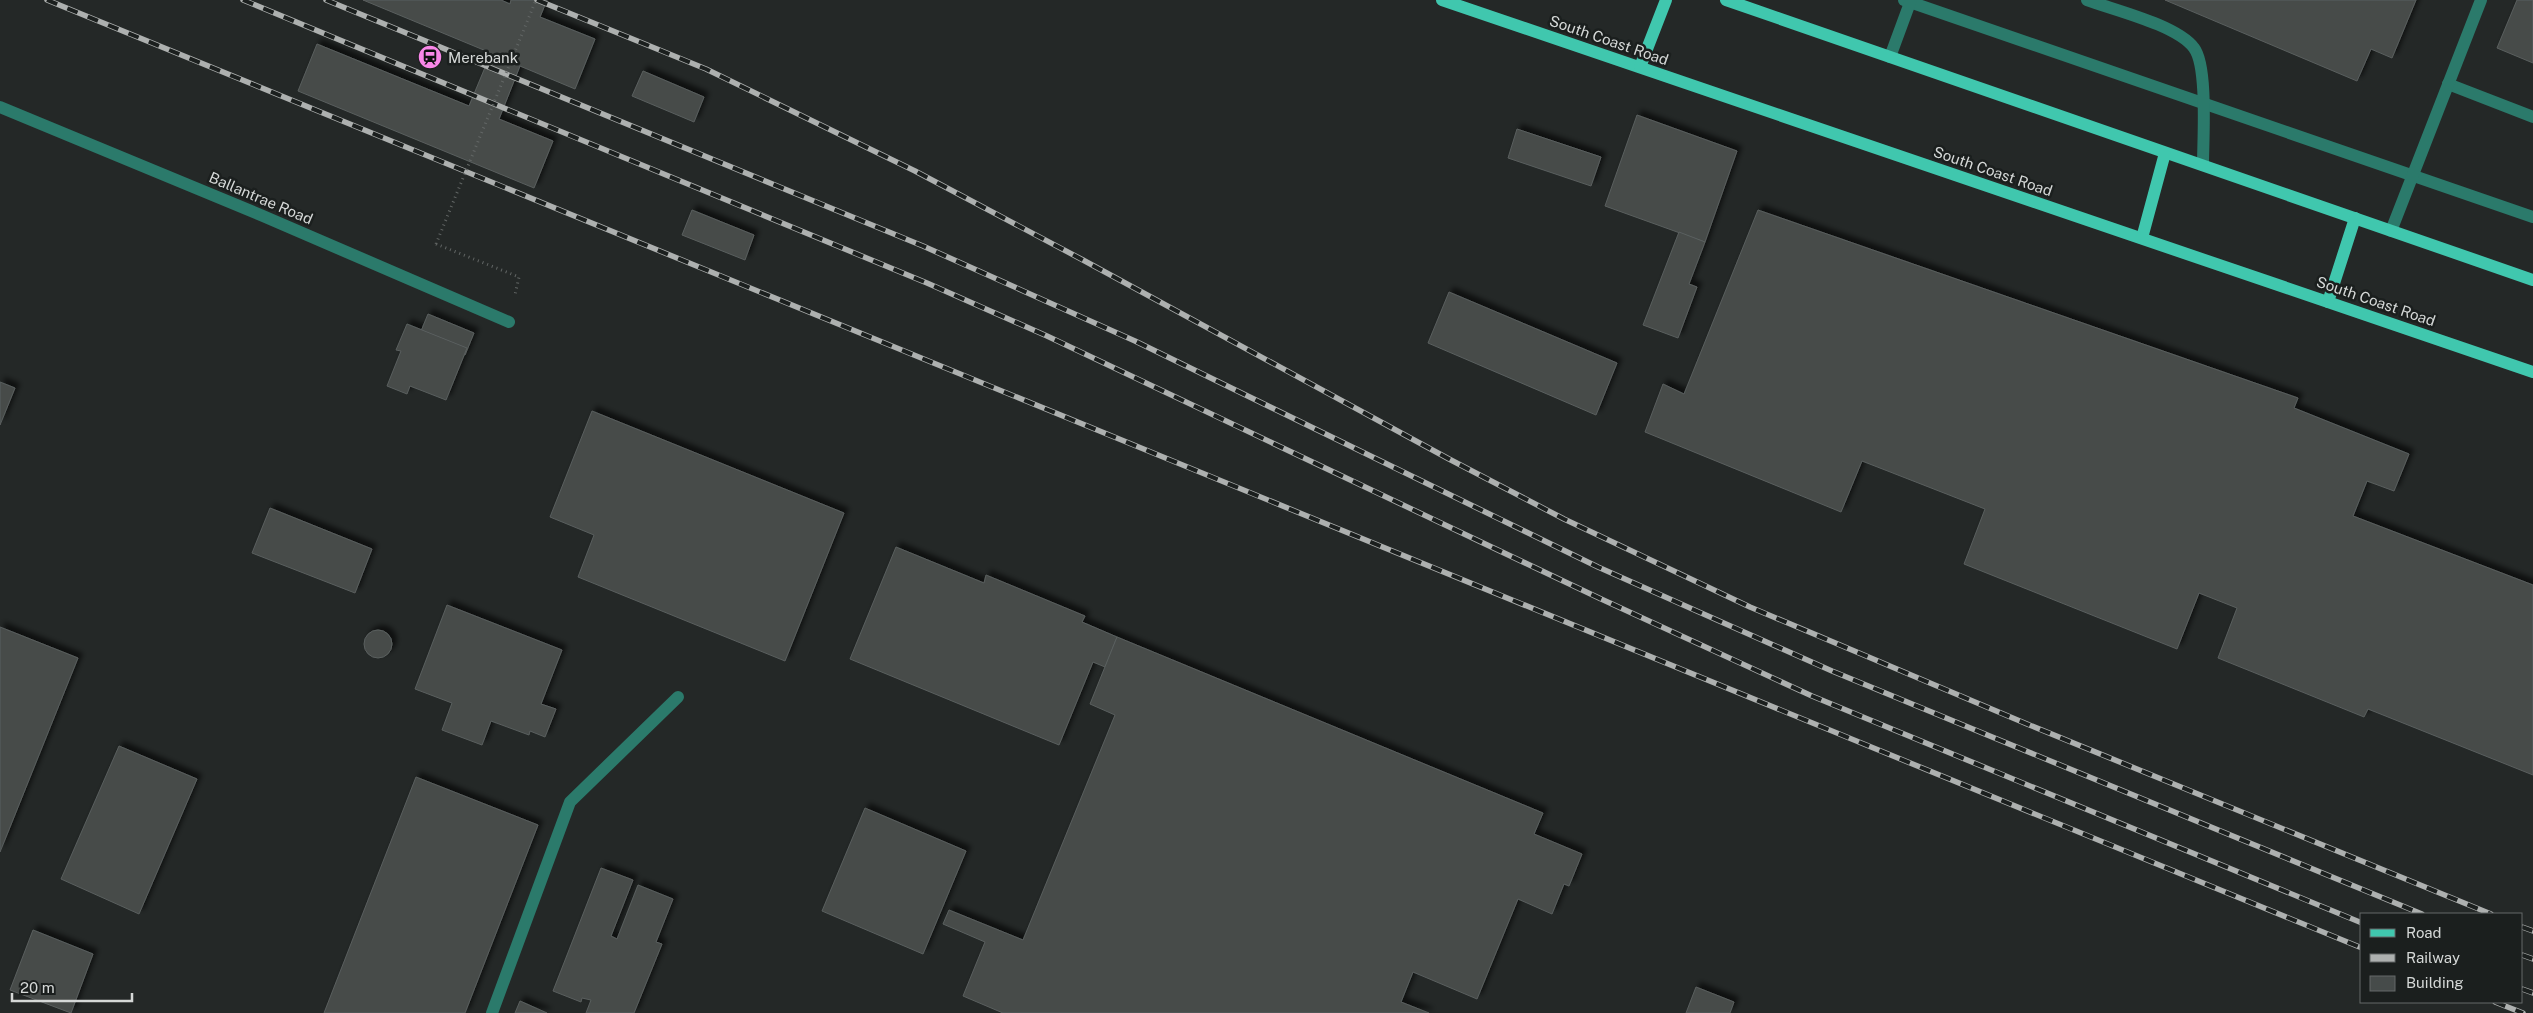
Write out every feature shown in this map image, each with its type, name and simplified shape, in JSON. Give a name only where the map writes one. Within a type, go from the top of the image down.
[{"type":"main road","name":"South Coast Road","points":[[1442,0],[2533,372]]},
{"type":"main road","points":[[1640,67],[1666,0]]},
{"type":"main road","points":[[1726,0],[2533,280]]},
{"type":"main road","points":[[2142,238],[2165,153]]},
{"type":"main road","points":[[2328,302],[2355,218]]},
{"type":"lane","points":[[2087,0],[2176,32],[2194,48],[2201,64],[2203,102],[2202,165]]},
{"type":"lane","points":[[2390,231],[2481,0]]},
{"type":"lane","points":[[1890,57],[1908,1],[2533,217]]},
{"type":"lane","points":[[2448,84],[2533,117]]},
{"type":"lane","name":"Ballantrae Road","points":[[0,107],[263,216],[509,322]]},
{"type":"lane","points":[[492,1013],[570,802],[678,697]]},
{"type":"path","points":[[509,322],[519,277],[436,244],[536,0]]},
{"type":"building","points":[[363,0],[501,0],[510,4],[511,0],[547,0],[540,17],[595,39],[575,89],[520,66],[499,119],[553,141],[534,188],[298,91],[317,44],[469,106],[491,53]]},
{"type":"building","points":[[2165,0],[2416,0],[2392,58],[2371,49],[2357,81]]},
{"type":"building","points":[[2517,0],[2533,0],[2533,63],[2497,48]]},
{"type":"building","points":[[643,71],[704,97],[694,122],[632,96]]},
{"type":"building","points":[[1637,115],[1737,151],[1705,242],[1605,206]]},
{"type":"building","points":[[1517,129],[1601,157],[1591,186],[1508,158]]},
{"type":"building","points":[[692,210],[754,235],[745,260],[682,235]]},
{"type":"building","points":[[1758,210],[2298,398],[2294,408],[2409,454],[2394,491],[2367,481],[2353,516],[2533,585],[2533,775],[2368,709],[2364,717],[2218,658],[2237,608],[2199,593],[2177,649],[1964,564],[1985,509],[1862,461],[1841,512],[1645,432],[1663,384],[1684,394]]},
{"type":"building","points":[[1679,232],[1705,242],[1689,284],[1697,287],[1678,338],[1643,325]]},
{"type":"building","points":[[1449,292],[1617,363],[1596,415],[1428,343]]},
{"type":"building","points":[[428,314],[474,333],[465,355],[419,336]]},
{"type":"building","points":[[407,324],[467,348],[446,400],[410,386],[407,394],[387,386],[401,351],[396,350]]},
{"type":"building","points":[[0,382],[15,388],[0,425]]},
{"type":"building","points":[[592,411],[844,513],[785,661],[578,577],[594,535],[550,517]]},
{"type":"building","points":[[270,508],[372,549],[355,593],[252,553]]},
{"type":"building","points":[[896,547],[984,583],[986,575],[1085,616],[1082,622],[1117,637],[1105,667],[1093,662],[1059,745],[850,659]]},
{"type":"building","points":[[447,605],[562,650],[541,704],[556,709],[545,737],[530,731],[529,735],[491,721],[482,745],[442,730],[452,703],[415,689]]},
{"type":"building","points":[[0,627],[78,658],[0,852]]},
{"type":"building","points":[[378,630],[388,634],[392,644],[388,654],[378,658],[368,654],[364,644],[368,634]]},
{"type":"building","points":[[1117,637],[1543,813],[1534,834],[1582,854],[1569,886],[1564,884],[1552,914],[1518,899],[1477,999],[1413,972],[1401,1002],[1429,1013],[1003,1013],[963,996],[985,942],[943,924],[949,910],[1023,940],[1115,715],[1090,704]]},
{"type":"building","points":[[119,746],[197,779],[139,914],[61,879]]},
{"type":"building","points":[[416,777],[538,825],[465,1013],[324,1013]]},
{"type":"building","points":[[865,808],[966,851],[923,954],[822,911]]},
{"type":"building","points":[[601,868],[633,880],[611,936],[617,939],[638,885],[673,899],[656,942],[662,944],[634,1013],[586,1013],[591,1000],[582,998],[581,1002],[553,991]]},
{"type":"building","points":[[33,930],[93,954],[71,1013],[10,990]]},
{"type":"building","points":[[1696,987],[1734,1002],[1730,1013],[1686,1013]]},
{"type":"building","points":[[520,1001],[547,1013],[515,1013]]},
{"type":"railway","points":[[47,0],[2360,947]]},
{"type":"railway","points":[[243,0],[927,283],[1047,336],[1599,598],[1812,696],[2360,922]]},
{"type":"railway","points":[[326,0],[923,246],[1135,341],[1598,567],[1832,671],[2420,913]]},
{"type":"railway","points":[[537,0],[706,69],[915,171],[1449,459],[1564,519],[1750,607],[2027,724],[2489,913]]},
{"type":"railway","points":[[2523,927],[2533,931]]},
{"type":"railway","points":[[2523,955],[2533,959]]},
{"type":"railway","points":[[2523,989],[2533,993]]},
{"type":"railway","points":[[2498,1003],[2523,1013]]},
{"type":"place","name":"Merebank","points":[[430,57]]}]
